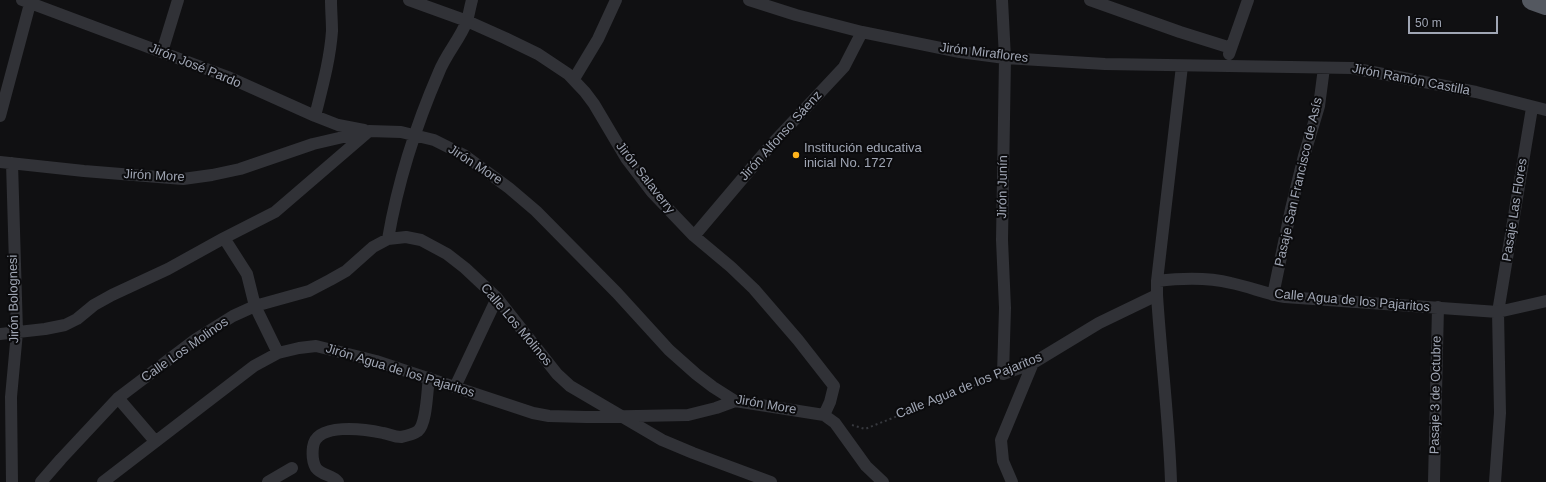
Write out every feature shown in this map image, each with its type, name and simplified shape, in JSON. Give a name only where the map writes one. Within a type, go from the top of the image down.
[{"type":"highway","points":[[1532,0],[1546,5]]},
{"type":"street","points":[[162,52],[178,0]]},
{"type":"street","points":[[315,116],[325,78],[332,32],[331,0]]},
{"type":"street","name":"Jirón Salaverry","points":[[409,0],[466,21],[538,54],[560,67],[574,79],[594,104],[626,158],[652,192],[694,236],[731,267],[754,290],[798,340],[834,386],[830,402],[824,414]]},
{"type":"street","points":[[388,238],[395,200],[407,157],[416,135],[427,99],[441,66],[466,21],[472,0]]},
{"type":"street","points":[[574,79],[598,39],[616,0]]},
{"type":"street","name":"Jirón Miraflores","points":[[748,0],[796,15],[862,32],[960,52],[1005,58],[1105,64],[1182,66],[1226,65]]},
{"type":"street","name":"Jirón Junín","points":[[1002,0],[1005,58],[1002,240],[1005,308],[1003,374]]},
{"type":"street","points":[[1090,0],[1180,32],[1231,48]]},
{"type":"street","points":[[1226,65],[1248,0]]},
{"type":"street","points":[[0,116],[28,1]]},
{"type":"street","name":"Jirón José Pardo","points":[[28,1],[228,78],[338,125],[369,131]]},
{"type":"street","name":"Jirón Alfonso Sáenz","points":[[694,236],[771,145],[844,67],[862,32]]},
{"type":"street","name":"Jirón Ramón Castilla","points":[[1226,65],[1352,68],[1476,92],[1532,108],[1546,110]]},
{"type":"street","points":[[1170,482],[1169,438],[1164,394],[1157,281],[1182,66]]},
{"type":"street","name":"Pasaje San Francisco de Asís","points":[[1273,295],[1304,156],[1319,106],[1324,68]]},
{"type":"street","name":"Pasaje Las Flores","points":[[1495,482],[1500,413],[1498,312],[1532,108]]},
{"type":"street","points":[[0,334],[45,329],[65,325],[77,319],[94,305],[112,295],[168,269],[275,212],[369,131]]},
{"type":"street","name":"Jirón More","points":[[6,163],[183,179],[240,170],[314,144],[369,131],[401,132],[434,140],[458,152],[509,188],[542,217],[617,293],[669,350],[696,374],[734,401],[824,414]]},
{"type":"street","name":"Jirón Bolognesi","points":[[6,163],[17,332],[11,397],[12,482]]},
{"type":"street","name":"Calle Los Molinos","points":[[41,482],[118,398],[214,327],[255,306],[309,291],[346,271],[373,247],[388,238],[406,237],[421,240],[447,254],[465,268],[497,298],[557,374],[570,386],[662,440],[771,482]]},
{"type":"street","points":[[224,238],[247,274],[255,306],[278,353]]},
{"type":"street","name":"Calle Agua de los Pajaritos","points":[[1157,281],[1177,278],[1203,279],[1231,283],[1273,295],[1498,312],[1546,300]]},
{"type":"street","name":"Calle Agua de los Pajaritos","points":[[1003,374],[1033,363],[1099,323],[1157,296]]},
{"type":"street","points":[[455,387],[497,298]]},
{"type":"street","name":"Pasaje 3 de Octubre","points":[[1434,482],[1438,307]]},
{"type":"street","name":"Jirón Agua de los Pajaritos","points":[[103,482],[254,366],[278,353],[299,348],[316,346],[376,361],[533,413],[549,416],[586,417],[688,415],[716,408],[734,401]]},
{"type":"street","points":[[1012,482],[1002,461],[1001,440],[1033,363]]},
{"type":"street","points":[[338,482],[335,477],[322,473],[317,469],[313,461],[314,440],[319,435],[328,431],[338,430],[382,433],[401,437],[417,431],[422,426],[424,421],[429,378]]},
{"type":"street","points":[[118,398],[155,441]]},
{"type":"street","points":[[824,414],[835,423],[866,466],[883,482]]},
{"type":"street","points":[[268,482],[292,468]]},
{"type":"path","name":"Calle Agua de los Pajaritos","points":[[849,422],[852,426],[865,429],[1003,374]]},
{"type":"place","name":"Institución educativa inicial No. 1727","points":[[796,155]]}]
